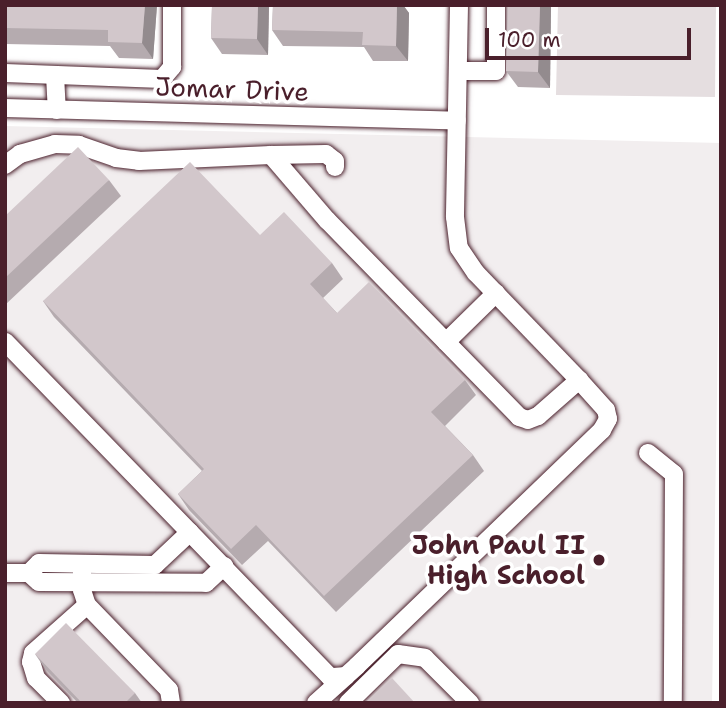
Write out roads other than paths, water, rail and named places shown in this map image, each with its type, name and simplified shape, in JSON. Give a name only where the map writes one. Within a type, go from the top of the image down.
[{"type":"street","points":[[5,73],[162,79],[172,67],[172,5]]},
{"type":"street","points":[[316,703],[602,430],[608,419],[606,410],[467,262],[459,248],[456,230],[458,5]]},
{"type":"street","points":[[458,71],[496,71],[496,5]]},
{"type":"street","points":[[55,75],[57,110]]},
{"type":"street","name":"Jomar Drive","points":[[5,108],[457,121]]},
{"type":"street","points":[[5,165],[20,154],[55,144],[79,145],[116,158],[139,161],[326,154],[335,161],[335,167]]},
{"type":"street","points":[[271,155],[327,220],[519,417],[528,420],[538,416],[579,380]]},
{"type":"street","points":[[446,342],[496,293]]},
{"type":"street","points":[[5,342],[327,674],[346,676]]},
{"type":"street","points":[[648,453],[674,474],[673,703]]},
{"type":"street","points":[[29,573],[39,563],[155,565],[190,533]]},
{"type":"street","points":[[162,558],[185,583]]},
{"type":"street","points":[[82,564],[82,582],[87,605],[169,690],[171,703]]},
{"type":"street","points":[[5,573],[29,573],[39,582],[206,583],[224,566]]},
{"type":"street","points":[[61,703],[36,678],[31,662],[33,653],[87,605]]},
{"type":"street","points":[[348,703],[398,654],[425,658],[470,703]]},
{"type":"place","name":"John Paul II High School","points":[[599,560]]}]
